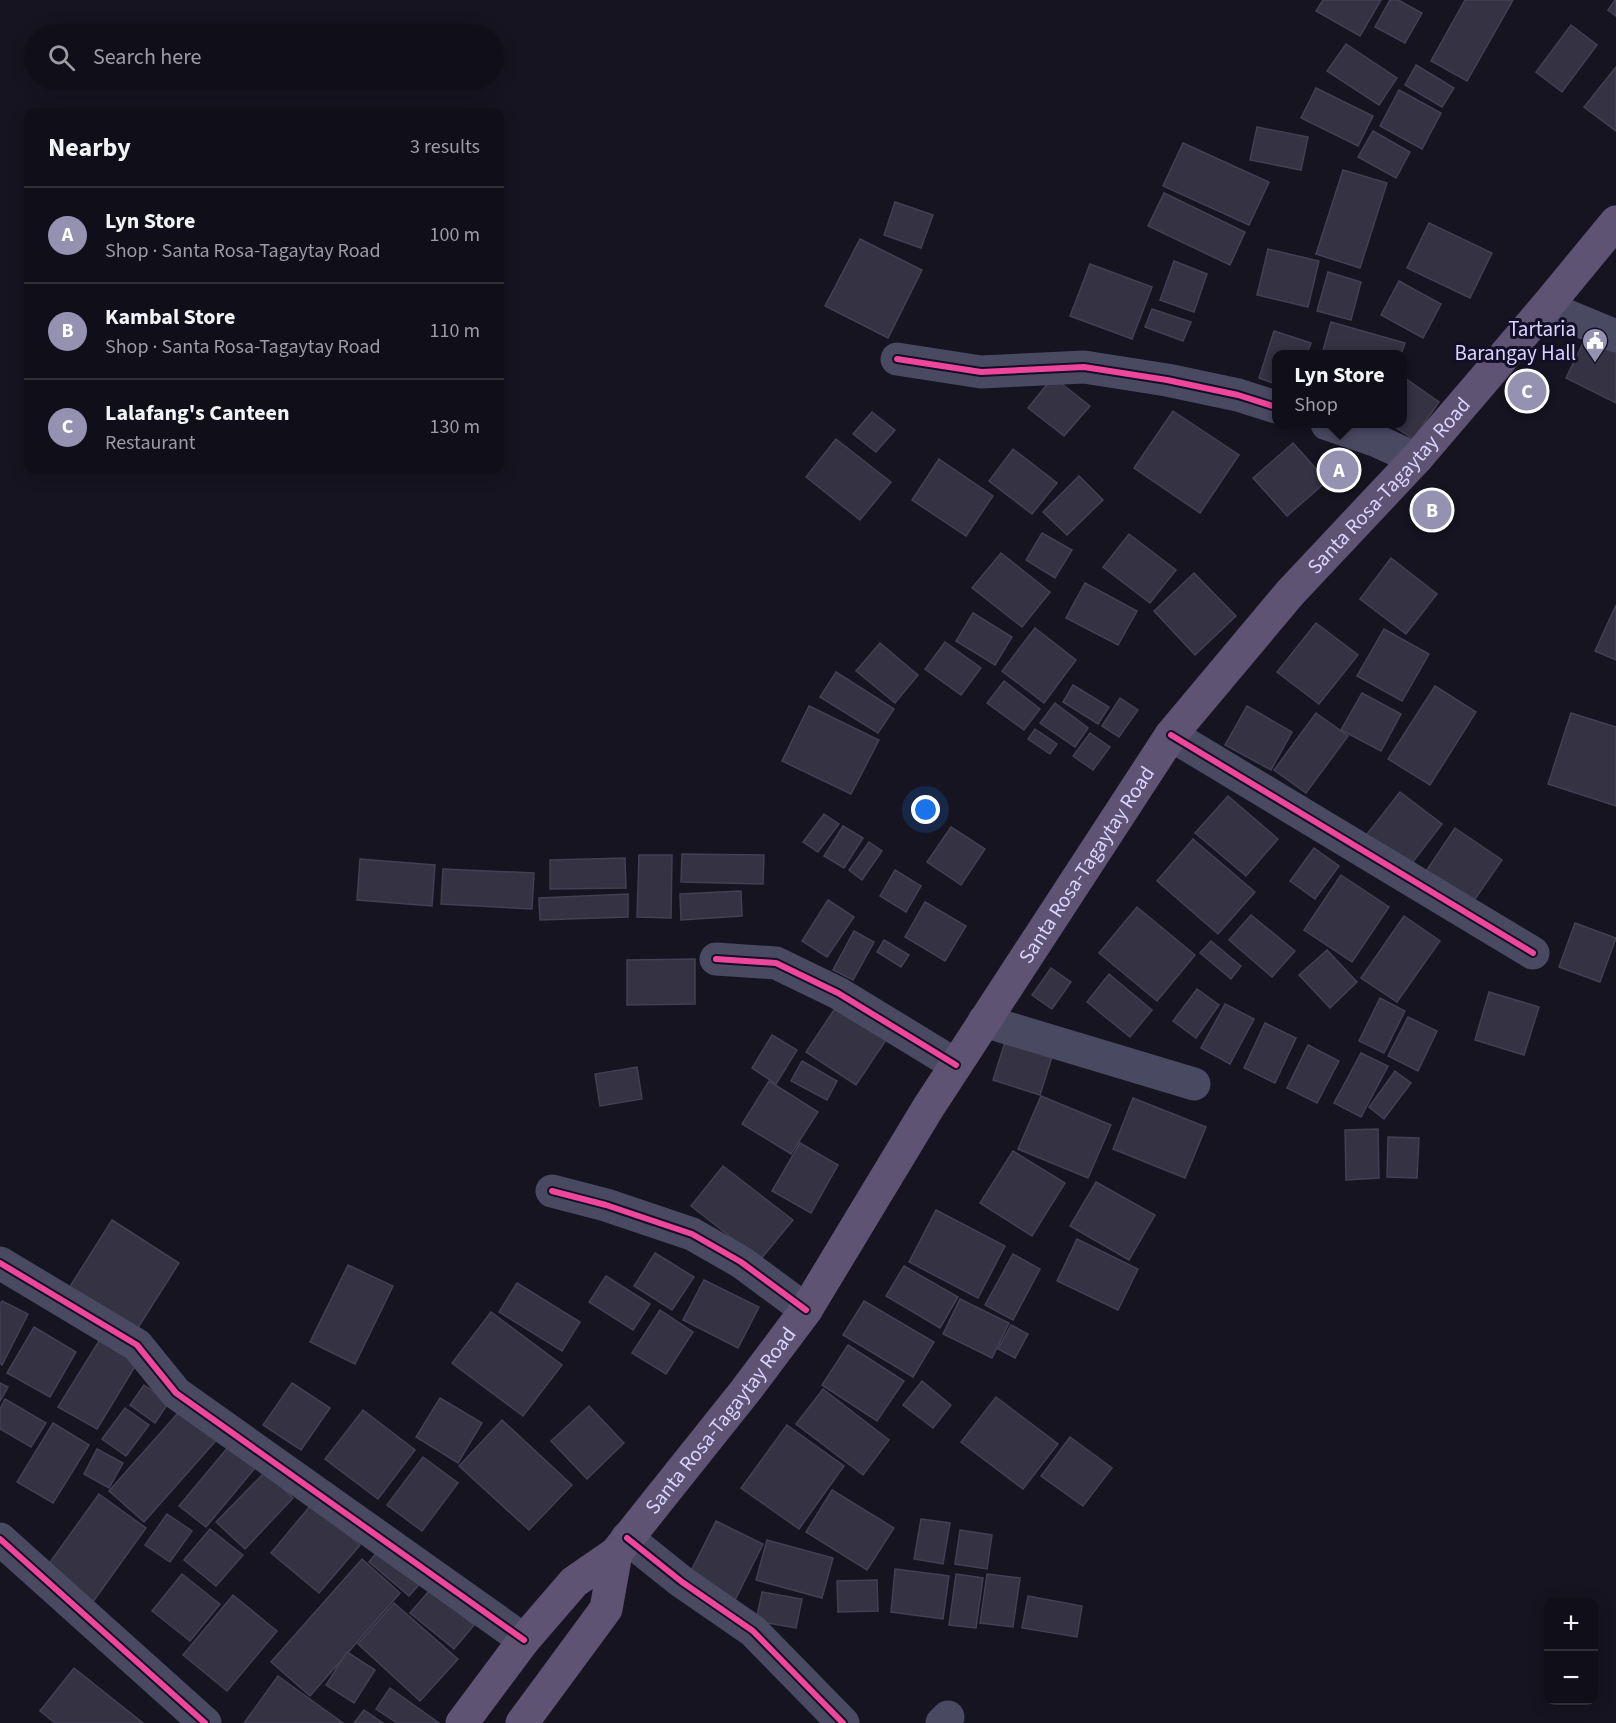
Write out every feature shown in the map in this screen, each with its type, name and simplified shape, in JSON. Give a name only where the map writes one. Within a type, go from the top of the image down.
[{"type":"main road","name":"Santa Rosa-Tagaytay Road","points":[[462,1723],[524,1640],[574,1582],[621,1546],[746,1390],[806,1310],[956,1065],[1171,735],[1290,593],[1416,459],[1616,222]]},
{"type":"main road","name":"Santa Rosa-Tagaytay Road","points":[[522,1723],[606,1609],[621,1546]]},
{"type":"street","points":[[1546,307],[1616,336]]},
{"type":"street","points":[[897,359],[981,372],[1084,367],[1167,380],[1238,395],[1272,406]]},
{"type":"street","points":[[1341,428],[1416,459]]},
{"type":"street","points":[[1171,735],[1533,953]]},
{"type":"street","points":[[716,959],[776,963],[838,993],[956,1065]]},
{"type":"street","points":[[984,1021],[1194,1084]]},
{"type":"street","points":[[552,1191],[606,1205],[692,1234],[741,1262],[806,1310]]},
{"type":"street","points":[[0,1263],[136,1345],[176,1393],[524,1640]]},
{"type":"street","points":[[0,1539],[205,1723]]},
{"type":"street","points":[[621,1546],[682,1582],[753,1631],[843,1723]]},
{"type":"building","points":[[1323,0],[1381,0],[1360,36],[1316,11]]},
{"type":"building","points":[[1390,0],[1398,0],[1422,13],[1405,43],[1375,27]]},
{"type":"building","points":[[1465,0],[1513,0],[1467,81],[1431,61]]},
{"type":"building","points":[[1616,0],[1616,16],[1608,10]]},
{"type":"building","points":[[1571,25],[1597,45],[1562,92],[1536,72]]},
{"type":"building","points":[[1346,44],[1397,78],[1379,105],[1327,71]]},
{"type":"building","points":[[1416,65],[1454,88],[1442,107],[1405,85]]},
{"type":"building","points":[[1616,67],[1616,131],[1584,107]]},
{"type":"building","points":[[1316,88],[1373,116],[1358,146],[1301,118]]},
{"type":"building","points":[[1399,90],[1441,113],[1422,149],[1380,126]]},
{"type":"building","points":[[1257,127],[1308,137],[1301,170],[1250,160]]},
{"type":"building","points":[[1373,131],[1410,152],[1396,178],[1358,157]]},
{"type":"building","points":[[1183,143],[1269,182],[1249,225],[1163,186]]},
{"type":"building","points":[[1343,170],[1387,183],[1360,268],[1316,254]]},
{"type":"building","points":[[1164,193],[1245,232],[1230,265],[1148,226]]},
{"type":"building","points":[[895,202],[933,215],[921,248],[884,235]]},
{"type":"building","points":[[1429,223],[1492,253],[1470,298],[1407,268]]},
{"type":"building","points":[[860,239],[922,270],[888,338],[825,306]]},
{"type":"building","points":[[1268,249],[1319,261],[1308,307],[1257,295]]},
{"type":"building","points":[[1174,261],[1207,274],[1194,312],[1160,300]]},
{"type":"building","points":[[1090,264],[1152,287],[1132,339],[1070,316]]},
{"type":"building","points":[[1328,272],[1361,282],[1351,320],[1317,311]]},
{"type":"building","points":[[1399,281],[1441,304],[1423,338],[1381,315]]},
{"type":"building","points":[[1152,309],[1191,322],[1183,341],[1145,327]]},
{"type":"building","points":[[1331,322],[1405,343],[1402,350],[1323,350]]},
{"type":"building","points":[[1274,331],[1311,343],[1308,350],[1272,350],[1272,383],[1259,378]]},
{"type":"building","name":"Tartaria Barangay Hall","points":[[1587,335],[1616,349],[1616,403],[1566,378]]},
{"type":"building","points":[[1053,377],[1090,406],[1064,436],[1028,408]]},
{"type":"building","points":[[1407,380],[1439,402],[1413,439],[1397,428],[1407,428]]},
{"type":"building","points":[[1173,411],[1239,455],[1200,513],[1134,468]]},
{"type":"building","points":[[872,412],[895,430],[876,452],[853,434]]},
{"type":"building","points":[[836,439],[891,482],[860,520],[806,477]]},
{"type":"building","points":[[1293,443],[1327,481],[1287,516],[1253,478]]},
{"type":"building","points":[[1013,449],[1057,483],[1032,514],[989,481]]},
{"type":"building","points":[[939,459],[993,496],[966,536],[912,500]]},
{"type":"building","points":[[1079,476],[1103,500],[1067,535],[1043,512]]},
{"type":"building","points":[[1042,533],[1072,550],[1055,578],[1026,560]]},
{"type":"building","points":[[1129,534],[1176,570],[1150,603],[1103,567]]},
{"type":"building","points":[[1001,553],[1050,592],[1022,627],[972,588]]},
{"type":"building","points":[[1391,558],[1437,594],[1406,634],[1360,599]]},
{"type":"building","points":[[1194,573],[1236,616],[1195,655],[1154,611]]},
{"type":"building","points":[[1085,583],[1137,611],[1118,645],[1066,618]]},
{"type":"building","points":[[1616,605],[1616,660],[1595,651]]},
{"type":"building","points":[[973,613],[1012,637],[995,665],[956,641]]},
{"type":"building","points":[[1316,623],[1358,655],[1319,704],[1277,672]]},
{"type":"building","points":[[1035,628],[1076,660],[1044,703],[1002,671]]},
{"type":"building","points":[[1384,629],[1429,654],[1402,701],[1357,676]]},
{"type":"building","points":[[945,642],[981,668],[961,695],[925,669]]},
{"type":"building","points":[[880,643],[918,675],[895,703],[856,671]]},
{"type":"building","points":[[836,672],[894,709],[878,733],[820,697]]},
{"type":"building","points":[[1004,681],[1040,709],[1024,730],[987,703]]},
{"type":"building","points":[[1073,685],[1109,707],[1098,724],[1063,702]]},
{"type":"building","points":[[1435,686],[1476,712],[1430,785],[1388,759]]},
{"type":"building","points":[[1362,693],[1401,714],[1381,751],[1341,730]]},
{"type":"building","points":[[1120,698],[1138,710],[1119,737],[1102,726]]},
{"type":"building","points":[[1055,703],[1088,728],[1075,747],[1040,723]]},
{"type":"building","points":[[809,706],[879,740],[851,794],[782,761]]},
{"type":"building","points":[[1247,706],[1292,732],[1271,770],[1225,745]]},
{"type":"building","points":[[1316,713],[1348,736],[1306,793],[1274,770]]},
{"type":"building","points":[[1571,713],[1616,727],[1616,806],[1548,784]]},
{"type":"building","points":[[1035,729],[1057,744],[1050,754],[1028,739]]},
{"type":"building","points":[[1090,733],[1110,747],[1093,770],[1073,756]]},
{"type":"building","points":[[1400,792],[1442,824],[1403,875],[1360,843]]},
{"type":"building","points":[[1228,796],[1278,839],[1246,876],[1195,833]]},
{"type":"building","points":[[824,814],[839,824],[818,852],[803,842]]},
{"type":"building","points":[[843,826],[863,838],[844,868],[824,856]]},
{"type":"building","points":[[951,827],[985,849],[961,885],[927,862]]},
{"type":"building","points":[[1455,828],[1502,860],[1462,918],[1416,886]]},
{"type":"building","points":[[1193,839],[1255,892],[1218,934],[1157,881]]},
{"type":"building","points":[[869,842],[882,851],[862,880],[849,870]]},
{"type":"building","points":[[1314,848],[1339,866],[1315,899],[1290,881]]},
{"type":"building","points":[[682,854],[764,855],[763,884],[681,882]]},
{"type":"building","points":[[639,855],[672,855],[671,918],[637,917]]},
{"type":"building","points":[[625,858],[626,888],[550,889],[550,860]]},
{"type":"building","points":[[360,859],[435,865],[432,906],[357,900]]},
{"type":"building","points":[[443,869],[534,873],[532,909],[441,904]]},
{"type":"building","points":[[895,870],[921,886],[906,912],[880,896]]},
{"type":"building","points":[[1341,875],[1389,907],[1352,962],[1304,930]]},
{"type":"building","points":[[741,891],[742,916],[681,920],[680,894]]},
{"type":"building","points":[[628,894],[628,917],[540,920],[539,898]]},
{"type":"building","points":[[828,900],[854,917],[827,957],[802,941]]},
{"type":"building","points":[[925,902],[966,926],[945,961],[905,937]]},
{"type":"building","points":[[1137,907],[1195,955],[1157,1001],[1099,953]]},
{"type":"building","points":[[1251,915],[1295,951],[1272,977],[1229,940]]},
{"type":"building","points":[[1404,916],[1440,941],[1397,1002],[1361,978]]},
{"type":"building","points":[[1575,923],[1616,938],[1600,982],[1559,967]]},
{"type":"building","points":[[854,931],[874,942],[853,980],[833,970]]},
{"type":"building","points":[[884,940],[909,955],[901,967],[877,952]]},
{"type":"building","points":[[1211,941],[1241,966],[1231,979],[1200,953]]},
{"type":"building","points":[[1327,950],[1357,982],[1330,1008],[1299,975]]},
{"type":"building","points":[[695,959],[695,1004],[627,1005],[627,960]]},
{"type":"building","points":[[1051,968],[1071,982],[1052,1009],[1032,995]]},
{"type":"building","points":[[1109,974],[1152,1010],[1130,1037],[1087,1002]]},
{"type":"building","points":[[1197,989],[1219,1005],[1196,1038],[1173,1021]]},
{"type":"building","points":[[1489,992],[1539,1007],[1524,1055],[1475,1040]]},
{"type":"building","points":[[1380,998],[1405,1011],[1384,1053],[1359,1041]]},
{"type":"building","points":[[1225,1004],[1254,1019],[1230,1064],[1201,1048]]},
{"type":"building","points":[[836,1007],[886,1040],[856,1085],[806,1052]]},
{"type":"building","points":[[1408,1017],[1437,1031],[1418,1071],[1388,1056]]},
{"type":"building","points":[[1265,1023],[1296,1038],[1275,1083],[1244,1068]]},
{"type":"building","points":[[772,1035],[797,1050],[776,1084],[752,1068]]},
{"type":"building","points":[[1005,1042],[1052,1057],[1040,1095],[993,1080]]},
{"type":"building","points":[[1308,1045],[1339,1061],[1317,1103],[1287,1088]]},
{"type":"building","points":[[1361,1053],[1388,1066],[1361,1117],[1334,1103]]},
{"type":"building","points":[[802,1061],[837,1081],[827,1100],[791,1081]]},
{"type":"building","points":[[637,1067],[642,1099],[600,1106],[595,1074]]},
{"type":"building","points":[[1395,1071],[1411,1083],[1384,1119],[1369,1107]]},
{"type":"building","points":[[769,1081],[818,1112],[791,1154],[742,1124]]},
{"type":"building","points":[[1041,1096],[1111,1125],[1088,1178],[1018,1149]]},
{"type":"building","points":[[1133,1098],[1206,1127],[1185,1178],[1113,1149]]},
{"type":"building","points":[[1378,1129],[1379,1178],[1346,1180],[1345,1130]]},
{"type":"building","points":[[1388,1137],[1419,1138],[1417,1178],[1387,1177]]},
{"type":"building","points":[[800,1143],[838,1165],[811,1213],[772,1191]]},
{"type":"building","points":[[1013,1151],[1065,1183],[1032,1236],[980,1203]]},
{"type":"building","points":[[723,1166],[793,1220],[760,1260],[691,1206]]},
{"type":"building","points":[[1096,1182],[1155,1215],[1129,1260],[1070,1226]]},
{"type":"building","points":[[936,1210],[1005,1246],[978,1298],[909,1262]]},
{"type":"building","points":[[112,1220],[179,1263],[136,1331],[69,1288]]},
{"type":"building","points":[[1077,1239],[1138,1269],[1118,1310],[1057,1281]]},
{"type":"building","points":[[655,1253],[694,1277],[672,1310],[634,1286]]},
{"type":"building","points":[[1013,1254],[1040,1269],[1013,1320],[985,1305]]},
{"type":"building","points":[[348,1265],[393,1286],[355,1364],[310,1342]]},
{"type":"building","points":[[904,1266],[958,1297],[940,1328],[886,1296]]},
{"type":"building","points":[[606,1276],[650,1304],[633,1330],[589,1302]]},
{"type":"building","points":[[704,1280],[759,1307],[738,1348],[683,1320]]},
{"type":"building","points":[[517,1283],[580,1322],[562,1351],[499,1312]]},
{"type":"building","points":[[960,1299],[1009,1323],[992,1358],[943,1334]]},
{"type":"building","points":[[2,1301],[28,1314],[2,1365],[0,1363],[0,1304]]},
{"type":"building","points":[[864,1301],[934,1342],[913,1377],[843,1335]]},
{"type":"building","points":[[660,1310],[693,1332],[666,1374],[632,1353]]},
{"type":"building","points":[[491,1312],[562,1365],[523,1416],[452,1363]]},
{"type":"building","points":[[1011,1325],[1028,1334],[1015,1358],[998,1349]]},
{"type":"building","points":[[34,1327],[76,1352],[50,1397],[7,1373]]},
{"type":"building","points":[[99,1341],[137,1363],[97,1429],[58,1407]]},
{"type":"building","points":[[848,1345],[904,1381],[877,1421],[822,1385]]},
{"type":"building","points":[[922,1381],[951,1405],[933,1428],[903,1405]]},
{"type":"building","points":[[0,1383],[8,1387],[0,1401]]},
{"type":"building","points":[[292,1383],[330,1408],[301,1450],[263,1425]]},
{"type":"building","points":[[144,1385],[169,1402],[155,1423],[130,1405]]},
{"type":"building","points":[[823,1389],[889,1440],[863,1475],[796,1424]]},
{"type":"building","points":[[996,1397],[1058,1444],[1023,1489],[961,1442]]},
{"type":"building","points":[[440,1398],[482,1423],[458,1463],[416,1437]]},
{"type":"building","points":[[5,1399],[46,1423],[31,1447],[0,1429],[0,1409]]},
{"type":"building","points":[[185,1405],[220,1436],[144,1522],[109,1491]]},
{"type":"building","points":[[589,1406],[624,1443],[587,1479],[551,1441]]},
{"type":"building","points":[[125,1408],[149,1425],[126,1456],[102,1439]]},
{"type":"building","points":[[363,1410],[415,1450],[378,1499],[325,1459]]},
{"type":"building","points":[[502,1420],[572,1485],[529,1530],[459,1466]]},
{"type":"building","points":[[53,1423],[89,1445],[53,1503],[17,1482]]},
{"type":"building","points":[[787,1425],[844,1466],[799,1529],[741,1488]]},
{"type":"building","points":[[1070,1437],[1112,1468],[1083,1506],[1041,1476]]},
{"type":"building","points":[[229,1446],[255,1468],[206,1527],[179,1506]]},
{"type":"building","points":[[97,1449],[123,1463],[109,1488],[84,1474]]},
{"type":"building","points":[[423,1457],[458,1483],[422,1531],[387,1505]]},
{"type":"building","points":[[265,1472],[293,1498],[245,1549],[216,1522]]},
{"type":"building","points":[[832,1490],[894,1528],[867,1570],[806,1532]]},
{"type":"building","points":[[99,1494],[146,1528],[90,1606],[43,1572]]},
{"type":"building","points":[[311,1505],[360,1545],[319,1593],[271,1553]]},
{"type":"building","points":[[167,1514],[192,1531],[170,1562],[145,1545]]},
{"type":"building","points":[[921,1519],[950,1523],[943,1564],[914,1559]]},
{"type":"building","points":[[716,1521],[763,1544],[735,1600],[688,1577]]},
{"type":"building","points":[[210,1529],[243,1555],[216,1586],[184,1560]]},
{"type":"building","points":[[960,1530],[992,1535],[987,1569],[955,1564]]},
{"type":"building","points":[[767,1540],[833,1558],[822,1598],[756,1580]]},
{"type":"building","points":[[382,1546],[423,1580],[409,1596],[369,1562]]},
{"type":"building","points":[[362,1559],[400,1593],[310,1696],[271,1662]]},
{"type":"building","points":[[895,1569],[949,1576],[943,1619],[891,1612]]},
{"type":"building","points":[[182,1574],[220,1604],[190,1641],[152,1611]]},
{"type":"building","points":[[956,1574],[983,1578],[976,1628],[949,1625]]},
{"type":"building","points":[[987,1574],[1020,1578],[1013,1627],[980,1623]]},
{"type":"building","points":[[877,1580],[878,1611],[838,1612],[837,1581]]},
{"type":"building","points":[[430,1590],[474,1625],[454,1649],[410,1613]]},
{"type":"building","points":[[762,1592],[802,1599],[796,1628],[756,1621]]},
{"type":"building","points":[[233,1595],[277,1631],[227,1691],[183,1655]]},
{"type":"building","points":[[1028,1596],[1082,1606],[1077,1637],[1022,1628]]},
{"type":"building","points":[[394,1603],[458,1659],[420,1701],[358,1644]]},
{"type":"building","points":[[347,1652],[375,1670],[354,1703],[326,1685]]},
{"type":"building","points":[[74,1668],[143,1723],[55,1723],[40,1711]]},
{"type":"building","points":[[278,1676],[343,1723],[244,1723]]},
{"type":"building","points":[[390,1688],[439,1723],[397,1723],[376,1709]]},
{"type":"building","points":[[364,1710],[383,1723],[354,1723]]},
{"type":"cycle path","points":[[897,359],[981,372],[1084,367],[1167,380],[1238,395],[1272,406]]},
{"type":"cycle path","points":[[1171,735],[1533,953]]},
{"type":"cycle path","points":[[716,959],[776,963],[838,993],[956,1065]]},
{"type":"cycle path","points":[[552,1191],[606,1205],[692,1234],[741,1262],[806,1310]]},
{"type":"cycle path","points":[[0,1263],[137,1345],[176,1393],[524,1640]]},
{"type":"cycle path","points":[[627,1538],[682,1582],[753,1631],[843,1723]]},
{"type":"cycle path","points":[[0,1539],[205,1723]]},
{"type":"place","name":"Tartaria Barangay Hall","points":[[1595,364]]},
{"type":"place","name":"Lalafang's Canteen","points":[[1527,391]]},
{"type":"place","name":"Lyn Store","points":[[1339,470]]},
{"type":"place","name":"Kambal Store","points":[[1432,510]]}]
